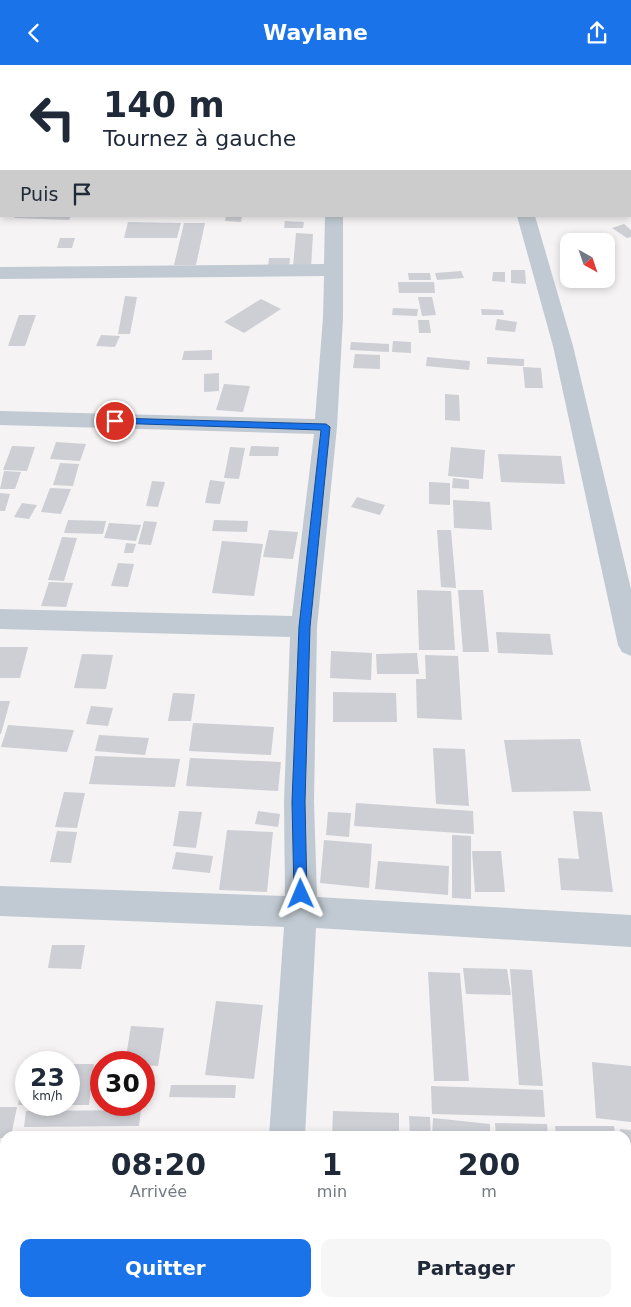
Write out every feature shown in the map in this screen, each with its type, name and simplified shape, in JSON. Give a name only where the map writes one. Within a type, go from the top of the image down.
[{"type":"street","points":[[287,1131],[301,912],[298,802],[304,627],[326,427],[333,318],[334,217]]},
{"type":"street","points":[[526,217],[564,346],[631,645]]},
{"type":"street","points":[[0,273],[334,270]]},
{"type":"street","points":[[0,418],[326,427]]},
{"type":"street","points":[[0,619],[304,627]]},
{"type":"street","points":[[0,901],[301,912],[631,931]]},
{"type":"building","points":[[14,217],[70,217],[69,220]]},
{"type":"building","points":[[226,217],[242,217],[241,222],[225,221]]},
{"type":"building","points":[[285,221],[304,222],[303,228],[284,228]]},
{"type":"building","points":[[128,222],[181,223],[177,238],[124,238]]},
{"type":"building","points":[[184,223],[205,223],[196,265],[174,265]]},
{"type":"building","points":[[624,224],[631,230],[631,237],[627,238],[612,228]]},
{"type":"building","points":[[296,233],[313,234],[311,268],[293,267]]},
{"type":"building","points":[[60,238],[75,238],[72,248],[57,248]]},
{"type":"building","points":[[269,258],[290,258],[289,267],[268,267]]},
{"type":"building","points":[[511,270],[525,270],[526,284],[511,283]]},
{"type":"building","points":[[461,271],[464,278],[437,280],[435,273]]},
{"type":"building","points":[[493,272],[505,272],[505,282],[492,281]]},
{"type":"building","points":[[408,273],[430,273],[431,280],[409,280]]},
{"type":"building","points":[[398,282],[434,282],[435,293],[399,293]]},
{"type":"building","points":[[125,296],[137,297],[130,334],[118,334]]},
{"type":"building","points":[[418,297],[432,297],[436,315],[422,316]]},
{"type":"building","points":[[261,299],[281,309],[244,333],[224,322]]},
{"type":"building","points":[[393,308],[418,309],[417,316],[392,315]]},
{"type":"building","points":[[481,309],[503,310],[504,315],[482,315]]},
{"type":"building","points":[[19,315],[36,315],[25,346],[8,346]]},
{"type":"building","points":[[497,319],[517,322],[515,332],[495,330]]},
{"type":"building","points":[[418,320],[429,320],[431,333],[419,333]]},
{"type":"building","points":[[101,335],[120,336],[115,347],[96,346]]},
{"type":"building","points":[[393,341],[411,342],[411,353],[392,352]]},
{"type":"building","points":[[351,342],[389,344],[389,352],[350,350]]},
{"type":"building","points":[[212,350],[212,360],[182,360],[184,351]]},
{"type":"building","points":[[355,354],[380,355],[380,369],[353,368]]},
{"type":"building","points":[[427,357],[470,361],[469,370],[426,366]]},
{"type":"building","points":[[487,357],[524,359],[524,366],[487,364]]},
{"type":"building","points":[[523,367],[541,368],[543,388],[525,388]]},
{"type":"building","points":[[219,373],[219,391],[204,392],[204,374]]},
{"type":"building","points":[[224,384],[250,386],[243,412],[216,410]]},
{"type":"building","points":[[445,394],[459,395],[460,421],[445,420]]},
{"type":"building","points":[[56,442],[86,444],[80,461],[50,459]]},
{"type":"building","points":[[12,446],[35,447],[27,471],[3,470]]},
{"type":"building","points":[[251,446],[279,447],[278,456],[249,456]]},
{"type":"building","points":[[230,447],[245,448],[239,479],[224,478]]},
{"type":"building","points":[[451,447],[485,450],[483,479],[448,476]]},
{"type":"building","points":[[498,454],[561,456],[565,484],[501,482]]},
{"type":"building","points":[[60,463],[79,464],[73,486],[53,485]]},
{"type":"building","points":[[4,471],[21,472],[15,489],[0,489]]},
{"type":"building","points":[[453,478],[469,480],[469,489],[452,488]]},
{"type":"building","points":[[210,480],[225,482],[220,504],[205,503]]},
{"type":"building","points":[[152,481],[165,482],[158,507],[146,506]]},
{"type":"building","points":[[429,482],[450,483],[450,505],[429,504]]},
{"type":"building","points":[[50,488],[71,489],[61,514],[41,512]]},
{"type":"building","points":[[0,493],[10,494],[5,511],[0,511]]},
{"type":"building","points":[[357,497],[385,505],[380,515],[351,507]]},
{"type":"building","points":[[453,500],[490,502],[492,530],[454,528]]},
{"type":"building","points":[[22,503],[37,505],[29,519],[14,517]]},
{"type":"building","points":[[68,520],[106,521],[103,534],[64,533]]},
{"type":"building","points":[[214,520],[248,521],[247,532],[212,531]]},
{"type":"building","points":[[144,521],[157,522],[151,545],[138,544]]},
{"type":"building","points":[[109,523],[141,525],[136,541],[104,538]]},
{"type":"building","points":[[269,530],[298,532],[293,559],[263,557]]},
{"type":"building","points":[[437,530],[451,530],[456,588],[441,587]]},
{"type":"building","points":[[62,537],[77,538],[64,581],[48,580]]},
{"type":"building","points":[[222,541],[263,544],[254,596],[212,593]]},
{"type":"building","points":[[126,543],[136,544],[133,553],[124,553]]},
{"type":"building","points":[[118,563],[134,564],[128,587],[111,586]]},
{"type":"building","points":[[49,582],[73,583],[66,607],[41,606]]},
{"type":"building","points":[[417,590],[451,591],[455,650],[419,650]]},
{"type":"building","points":[[458,590],[483,590],[489,652],[463,652]]},
{"type":"building","points":[[496,632],[550,634],[553,655],[498,653]]},
{"type":"building","points":[[0,647],[28,647],[20,678],[0,678]]},
{"type":"building","points":[[331,651],[372,653],[371,680],[330,678]]},
{"type":"building","points":[[417,653],[419,674],[377,674],[376,654]]},
{"type":"building","points":[[82,654],[113,655],[106,689],[74,688]]},
{"type":"building","points":[[425,655],[458,656],[462,720],[417,718],[416,679],[426,679]]},
{"type":"building","points":[[333,692],[396,693],[397,722],[333,722]]},
{"type":"building","points":[[173,693],[195,694],[191,721],[168,721]]},
{"type":"building","points":[[0,701],[10,701],[1,734],[0,734]]},
{"type":"building","points":[[91,706],[113,708],[108,726],[86,724]]},
{"type":"building","points":[[193,723],[274,727],[271,755],[189,751]]},
{"type":"building","points":[[8,725],[74,730],[67,752],[1,747]]},
{"type":"building","points":[[99,735],[149,738],[145,755],[95,751]]},
{"type":"building","points":[[580,739],[591,791],[512,792],[504,740]]},
{"type":"building","points":[[433,748],[465,749],[469,806],[436,804]]},
{"type":"building","points":[[95,756],[180,759],[175,787],[89,784]]},
{"type":"building","points":[[190,758],[281,762],[278,791],[186,786]]},
{"type":"building","points":[[64,792],[85,793],[77,828],[55,827]]},
{"type":"building","points":[[356,803],[473,811],[474,834],[354,826]]},
{"type":"building","points":[[179,811],[202,812],[196,848],[173,846]]},
{"type":"building","points":[[258,811],[280,814],[278,827],[255,824]]},
{"type":"building","points":[[573,811],[602,812],[613,892],[561,890],[558,858],[579,859]]},
{"type":"building","points":[[328,812],[351,813],[349,837],[326,835]]},
{"type":"building","points":[[227,830],[273,832],[267,892],[219,890]]},
{"type":"building","points":[[57,831],[77,832],[71,863],[50,862]]},
{"type":"building","points":[[452,835],[471,836],[471,899],[452,898]]},
{"type":"building","points":[[324,840],[372,844],[369,888],[320,883]]},
{"type":"building","points":[[472,851],[501,851],[505,892],[475,892]]},
{"type":"building","points":[[176,852],[213,856],[210,873],[172,869]]},
{"type":"building","points":[[378,861],[449,866],[448,895],[375,889]]},
{"type":"building","points":[[52,945],[85,945],[81,969],[48,968]]},
{"type":"building","points":[[463,968],[507,969],[511,995],[466,994]]},
{"type":"building","points":[[510,969],[532,970],[543,1086],[519,1085]]},
{"type":"building","points":[[428,972],[460,973],[469,1081],[434,1081]]},
{"type":"building","points":[[216,1001],[263,1005],[254,1079],[205,1075]]},
{"type":"building","points":[[131,1026],[164,1028],[158,1066],[155,1066],[155,1051],[127,1051]]},
{"type":"building","points":[[592,1062],[631,1066],[631,1122],[596,1118]]},
{"type":"building","points":[[80,1064],[90,1064],[89,1105],[80,1105]]},
{"type":"building","points":[[171,1085],[236,1085],[235,1098],[169,1097]]},
{"type":"building","points":[[431,1086],[543,1090],[545,1117],[432,1114]]},
{"type":"building","points":[[0,1107],[15,1107],[12,1131],[0,1131]]},
{"type":"building","points":[[90,1110],[90,1116],[140,1116],[139,1126],[24,1127],[25,1116],[80,1116],[80,1111]]},
{"type":"building","points":[[333,1111],[399,1113],[399,1131],[332,1131]]},
{"type":"building","points":[[409,1116],[430,1117],[431,1131],[410,1131]]},
{"type":"building","points":[[433,1118],[490,1124],[490,1131],[432,1131]]},
{"type":"building","points":[[495,1123],[547,1124],[548,1131],[496,1131]]},
{"type":"building","points":[[555,1126],[614,1126],[614,1131],[556,1131]]},
{"type":"building","points":[[620,1129],[631,1130],[631,1131],[620,1131]]},
{"type":"route","points":[[115,421],[326,427],[304,627],[298,802],[301,894]]}]
